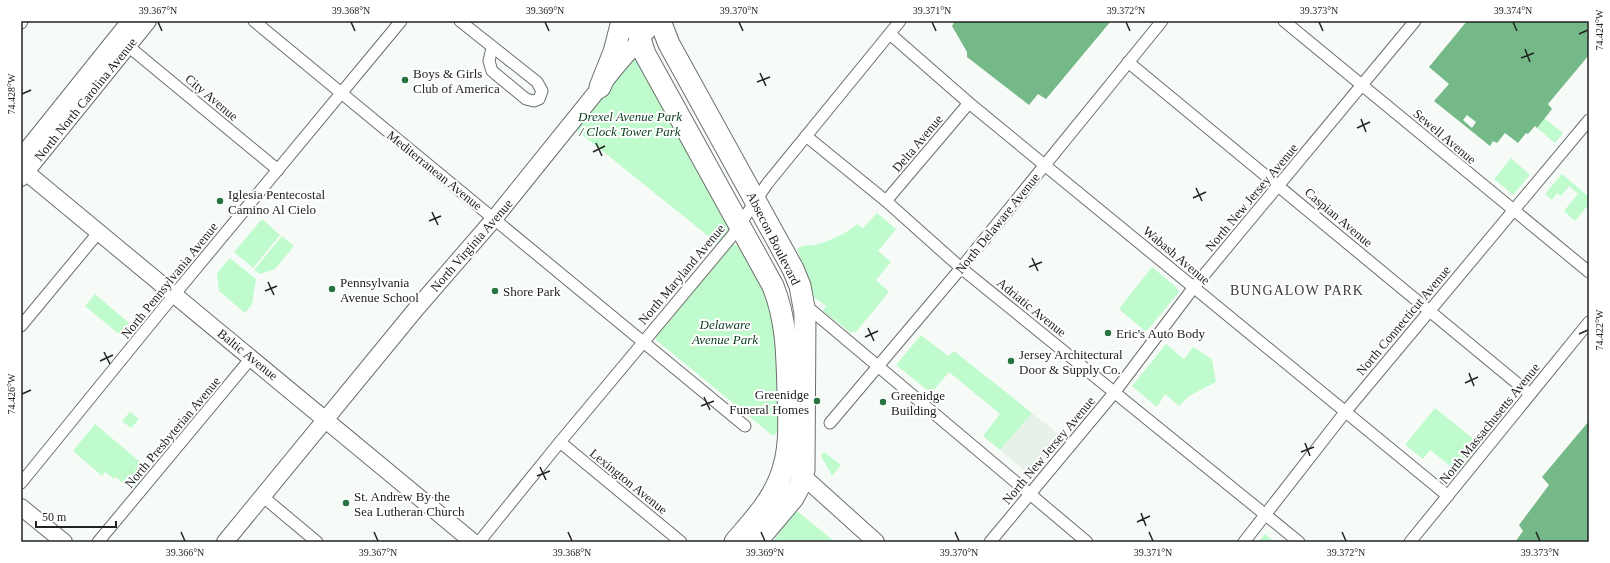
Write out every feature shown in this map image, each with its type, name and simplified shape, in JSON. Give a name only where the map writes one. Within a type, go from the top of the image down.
[{"type":"highway","points":[[600,87],[614,52],[622,21]]},
{"type":"highway","name":"Absecon Boulevard","points":[[634,21],[640,41],[649,62],[773,286],[782,315],[786,346],[789,422],[786,461]]},
{"type":"highway","name":"Absecon Boulevard","points":[[658,21],[669,44],[795,274],[804,304],[805,448],[803,477]]},
{"type":"highway","points":[[735,542],[770,498],[780,479],[786,461]]},
{"type":"highway","points":[[756,542],[793,498],[803,477]]},
{"type":"street","name":"North North Carolina Avenue","points":[[22,169],[130,21]]},
{"type":"street","name":"North North Carolina Avenue","points":[[22,169],[148,21]]},
{"type":"street","name":"Mediterranean Avenue","points":[[254,21],[745,426]]},
{"type":"street","name":"North Pennsylvania Avenue","points":[[21,483],[174,295],[401,21]]},
{"type":"street","points":[[460,21],[492,48],[537,82],[542,91],[539,99],[534,101],[526,99],[492,71],[489,61],[492,48]]},
{"type":"street","name":"North Virginia Avenue","points":[[225,542],[416,309],[494,219],[600,87],[658,21]]},
{"type":"street","name":"North Maryland Avenue","points":[[479,542],[739,225],[755,200],[900,21]]},
{"type":"street","name":"North Delaware Avenue","points":[[830,423],[962,268],[1045,163],[1162,21]]},
{"type":"street","name":"Sewell Avenue","points":[[1284,21],[1589,272]]},
{"type":"street","name":"North New Jersey Avenue","points":[[990,542],[1114,393],[1194,287],[1415,21]]},
{"type":"street","name":"Wabash Avenue","points":[[890,34],[969,103],[1045,163],[1448,496]]},
{"type":"street","name":"City Avenue","points":[[128,46],[278,170]]},
{"type":"street","name":"Caspian Avenue","points":[[1128,62],[1530,394]]},
{"type":"street","name":"Delta Avenue","points":[[886,201],[969,103]]},
{"type":"street","name":"North Connecticut Avenue","points":[[1244,542],[1346,412],[1589,120]]},
{"type":"street","name":"Adriatic Avenue","points":[[806,136],[886,201],[962,268],[1299,542]]},
{"type":"street","name":"Baltic Avenue","points":[[22,169],[98,233],[326,418],[473,542]]},
{"type":"street","points":[[21,326],[98,233]]},
{"type":"street","points":[[804,304],[879,365],[1087,542]]},
{"type":"street","name":"North Massachusetts Avenue","points":[[1410,542],[1589,322]]},
{"type":"street","name":"North Presbyterian Avenue","points":[[98,542],[252,357]]},
{"type":"street","name":"Lexington Avenue","points":[[560,442],[682,542]]},
{"type":"street","points":[[786,461],[876,542]]},
{"type":"street","points":[[262,496],[317,542]]},
{"type":"street","points":[[21,507],[64,542]]},
{"type":"shaded area","points":[[955,21],[1111,21],[1046,99],[1038,94],[1029,105],[967,57],[967,52],[952,26]]},
{"type":"shaded area","points":[[1467,21],[1589,21],[1589,55],[1548,104],[1552,109],[1537,128],[1535,126],[1528,134],[1526,133],[1518,143],[1505,133],[1497,143],[1493,141],[1490,146],[1434,101],[1449,84],[1429,67]]},
{"type":"shaded area","points":[[1032,413],[1061,436],[1029,474],[1000,450]]},
{"type":"shaded area","points":[[1589,421],[1589,542],[1515,542],[1523,531],[1519,525],[1549,485],[1542,477]]},
{"type":"green space","name":"Drexel Avenue Park / Clock Tower Park","points":[[634,56],[638,60],[730,225],[730,230],[717,243],[575,129]]},
{"type":"green space","points":[[1544,118],[1563,133],[1555,143],[1537,128]]},
{"type":"green space","points":[[1511,158],[1530,175],[1513,195],[1494,179]]},
{"type":"green space","points":[[1562,174],[1589,197],[1589,204],[1575,221],[1564,211],[1578,194],[1569,186],[1561,196],[1557,193],[1552,200],[1545,194]]},
{"type":"green space","points":[[877,213],[896,229],[878,251],[891,262],[876,280],[889,292],[855,333],[853,331],[851,333],[823,311],[826,306],[811,295],[807,275],[797,249],[799,247],[815,245],[831,240],[857,224],[863,228]]},
{"type":"green space","points":[[262,219],[280,235],[253,268],[234,252]]},
{"type":"green space","points":[[282,236],[294,246],[275,269],[260,274],[254,270]]},
{"type":"green space","name":"Delaware Avenue Park","points":[[733,244],[740,247],[770,299],[776,324],[778,432],[773,436],[656,340],[656,334],[727,249]]},
{"type":"green space","points":[[230,258],[256,279],[252,304],[245,313],[219,291],[217,273]]},
{"type":"green space","points":[[1152,267],[1176,287],[1179,292],[1146,332],[1119,309]]},
{"type":"green space","points":[[95,294],[129,323],[120,335],[85,306]]},
{"type":"green space","points":[[921,335],[948,356],[954,351],[1032,413],[1000,450],[983,436],[1000,414],[949,372],[931,393],[896,365]]},
{"type":"green space","points":[[1166,344],[1184,359],[1193,347],[1212,359],[1216,382],[1189,396],[1179,406],[1165,394],[1157,407],[1132,386]]},
{"type":"green space","points":[[1435,408],[1481,445],[1459,473],[1430,450],[1423,459],[1405,445]]},
{"type":"green space","points":[[130,412],[139,419],[131,428],[122,421]]},
{"type":"green space","points":[[95,424],[152,472],[135,493],[116,477],[114,479],[105,472],[102,476],[73,451]]},
{"type":"green space","points":[[824,452],[841,465],[832,476],[821,456]]},
{"type":"green space","points":[[796,510],[835,542],[773,542],[778,535],[777,534]]},
{"type":"green space","points":[[1265,534],[1274,542],[1258,542]]},
{"type":"pier","points":[[1467,115],[1476,122],[1472,128],[1463,120]]},
{"type":"place","name":"Boys & Girls Club of America","points":[[405,80]]},
{"type":"place","name":"Iglesia Pentecostal Camino Al Cielo","points":[[220,201]]},
{"type":"place","name":"Pennsylvania Avenue School","points":[[332,289]]},
{"type":"place","name":"Shore Park","points":[[495,291]]},
{"type":"place","name":"Eric's Auto Body","points":[[1108,333]]},
{"type":"place","name":"Jersey Architectural Door & Supply Co.","points":[[1011,361]]},
{"type":"place","name":"Greenidge Funeral Homes","points":[[817,401]]},
{"type":"place","name":"Greenidge Building","points":[[883,402]]},
{"type":"place","name":"St. Andrew By the Sea Lutheran Church","points":[[346,503]]},
{"type":"district","name":"BUNGALOW PARK","points":[[1297,290]]}]
